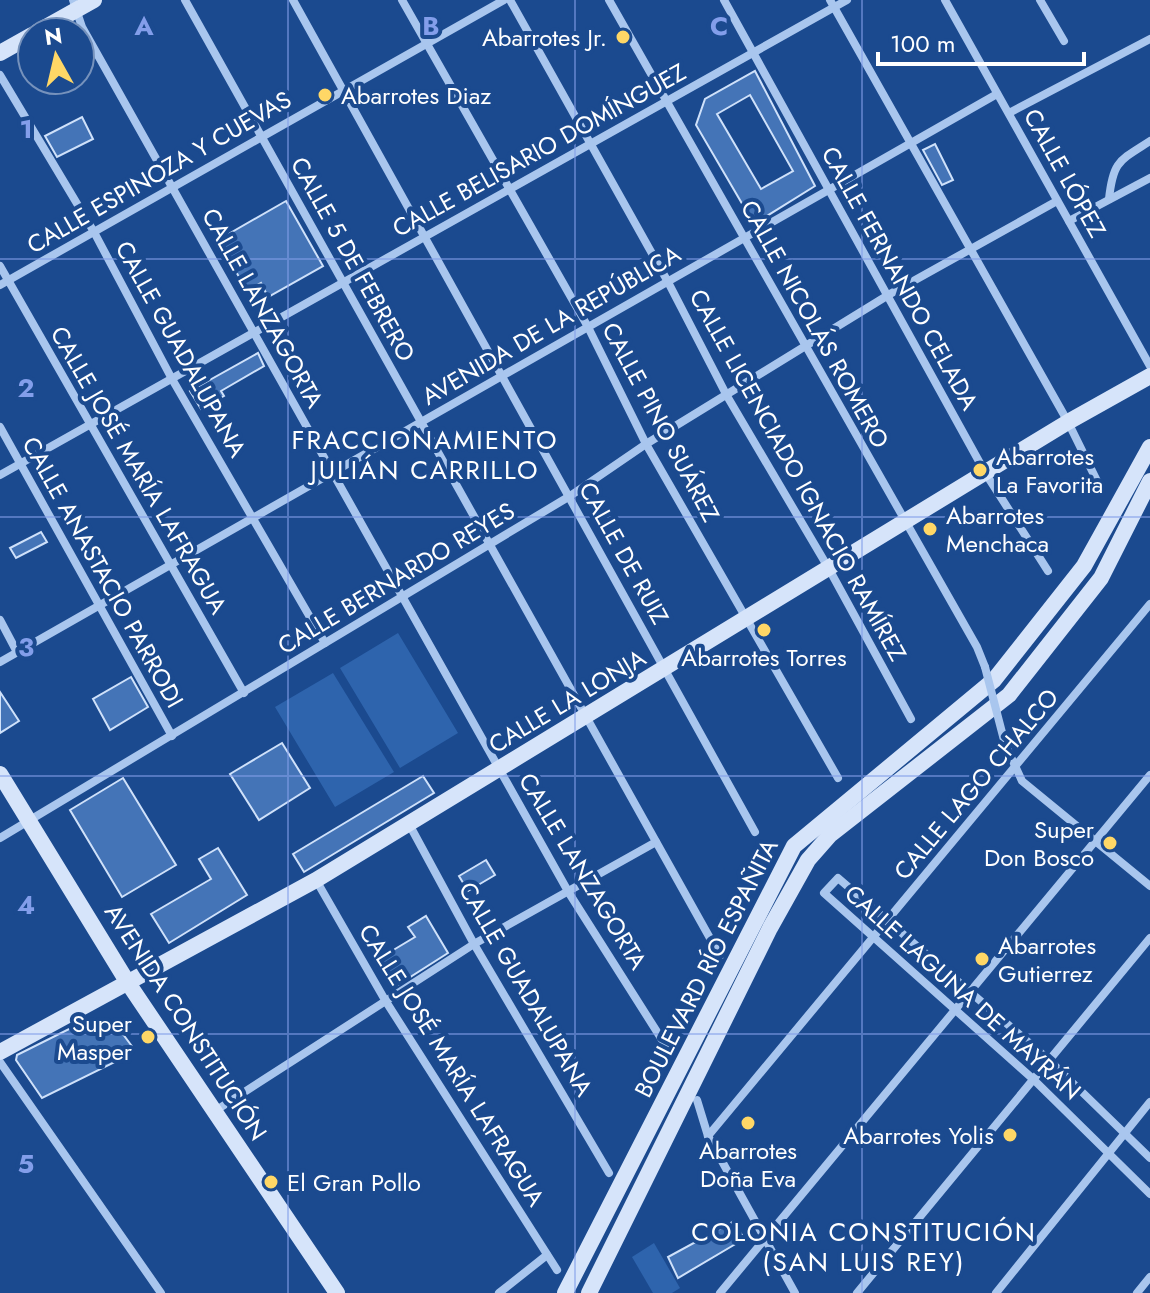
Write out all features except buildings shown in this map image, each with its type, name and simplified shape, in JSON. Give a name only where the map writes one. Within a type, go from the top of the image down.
[{"type":"main road","points":[[76,5],[94,0]]},
{"type":"main road","name":"CALLE LA LONJA","points":[[0,1052],[316,880],[1068,422],[1150,376]]},
{"type":"main road","name":"BOULEVARD RÍO ESPAÑITA","points":[[565,1293],[794,846],[994,680],[1084,566],[1150,447]]},
{"type":"main road","name":"BOULEVARD RÍO ESPAÑITA","points":[[589,1293],[770,928],[808,860],[830,835],[1009,695],[1101,578],[1150,481]]},
{"type":"main road","name":"AVENIDA CONSTITUCIÓN","points":[[0,774],[128,983],[337,1293]]},
{"type":"street","name":"CALLE 5 DE FEBRERO","points":[[185,0],[720,956]]},
{"type":"street","name":"CALLE DE RUIZ","points":[[293,0],[755,832]]},
{"type":"street","name":"CALLE PINO SUÁREZ","points":[[402,0],[588,327],[646,444],[838,778]]},
{"type":"street","name":"CALLE ESPINOZA Y CUEVAS","points":[[4,283],[507,0]]},
{"type":"street","name":"CALLE LICENCIADO IGNACIO RAMÍREZ","points":[[507,0],[911,719]]},
{"type":"street","name":"CALLE NICOLÁS ROMERO","points":[[609,0],[977,647],[1005,744],[1016,770]]},
{"type":"street","name":"CALLE FERNANDO CELADA","points":[[724,0],[828,190],[890,294],[986,474],[1048,571]]},
{"type":"street","name":"CALLE BELISARIO DOMÍNGUEZ","points":[[0,475],[752,53],[832,4],[847,0]]},
{"type":"street","name":"CALLE LÓPEZ","points":[[945,0],[1150,366]]},
{"type":"street","points":[[1040,0],[1064,41]]},
{"type":"street","points":[[832,4],[1068,422],[1100,487]]},
{"type":"street","name":"CALLE LANZAGORTA","points":[[76,5],[82,27],[569,893],[666,1046]]},
{"type":"street","points":[[1009,113],[1150,39]]},
{"type":"street","name":"CALLE GUADALUPANA","points":[[0,75],[94,232],[172,379],[325,643]]},
{"type":"street","name":"AVENIDA DE LA REPÚBLICA","points":[[0,662],[997,94]]},
{"type":"street","points":[[1109,199],[1112,170],[1119,160],[1150,141]]},
{"type":"street","points":[[1069,221],[1150,178]]},
{"type":"street","name":"CALLE BERNARDO REYES","points":[[0,838],[570,496],[646,444],[890,294],[1057,201]]},
{"type":"street","name":"CALLE JOSÉ MARÍA LAFRAGUA","points":[[0,266],[4,283],[91,424],[244,693]]},
{"type":"street","name":"CALLE ANASTACIO PARRODI","points":[[0,427],[172,736]]},
{"type":"street","name":"CALLE LAGO CHALCO","points":[[708,1136],[1016,770],[1150,604]]},
{"type":"street","points":[[0,620],[17,652]]},
{"type":"street","points":[[1016,770],[1022,781],[1150,886]]},
{"type":"street","points":[[720,1293],[956,1013],[1150,775]]},
{"type":"street","name":"CALLE GUADALUPANA","points":[[409,824],[474,944],[609,1173]]},
{"type":"street","points":[[214,1111],[474,944],[656,842]]},
{"type":"street","name":"CALLE LAGUNA DE MAYRÁN","points":[[1150,1158],[1049,1060],[970,996],[889,919],[838,878],[824,893],[1033,1079],[1150,1194]]},
{"type":"street","name":"CALLE JOSÉ MARÍA LAFRAGUA","points":[[316,880],[385,1000],[557,1270]]},
{"type":"street","points":[[857,1293],[1150,938]]},
{"type":"street","points":[[0,1062],[161,1293]]},
{"type":"street","points":[[697,1100],[708,1136],[795,1293]]},
{"type":"street","points":[[996,1293],[1150,1102]]},
{"type":"street","points":[[499,1293],[547,1255]]},
{"type":"street","points":[[1137,1293],[1150,1277]]},
{"type":"shaded area","points":[[398,633],[458,733],[400,768],[340,668]]},
{"type":"shaded area","points":[[333,673],[394,772],[335,807],[275,707]]},
{"type":"shaded area","points":[[654,1243],[680,1288],[672,1293],[653,1293],[632,1257]]},
{"type":"place","name":"Abarrotes Jr.","points":[[623,37]]},
{"type":"place","name":"Abarrotes Diaz","points":[[325,95]]},
{"type":"place","name":"Abarrotes La Favorita","points":[[980,470]]},
{"type":"place","name":"Abarrotes Menchaca","points":[[930,529]]},
{"type":"place","name":"Abarrotes Torres","points":[[764,630]]},
{"type":"place","name":"Super Don Bosco","points":[[1110,843]]},
{"type":"place","name":"Abarrotes Gutierrez","points":[[982,959]]},
{"type":"place","name":"Super Masper","points":[[148,1037]]},
{"type":"place","name":"Abarrotes Doña Eva","points":[[748,1123]]},
{"type":"place","name":"Abarrotes Yolis","points":[[1010,1135]]},
{"type":"place","name":"El Gran Pollo","points":[[271,1182]]},
{"type":"district","name":"FRACCIONAMIENTO JULIÁN CARRILLO","points":[[425,455]]},
{"type":"district","name":"COLONIA CONSTITUCIÓN (SAN LUIS REY)","points":[[864,1247]]}]
